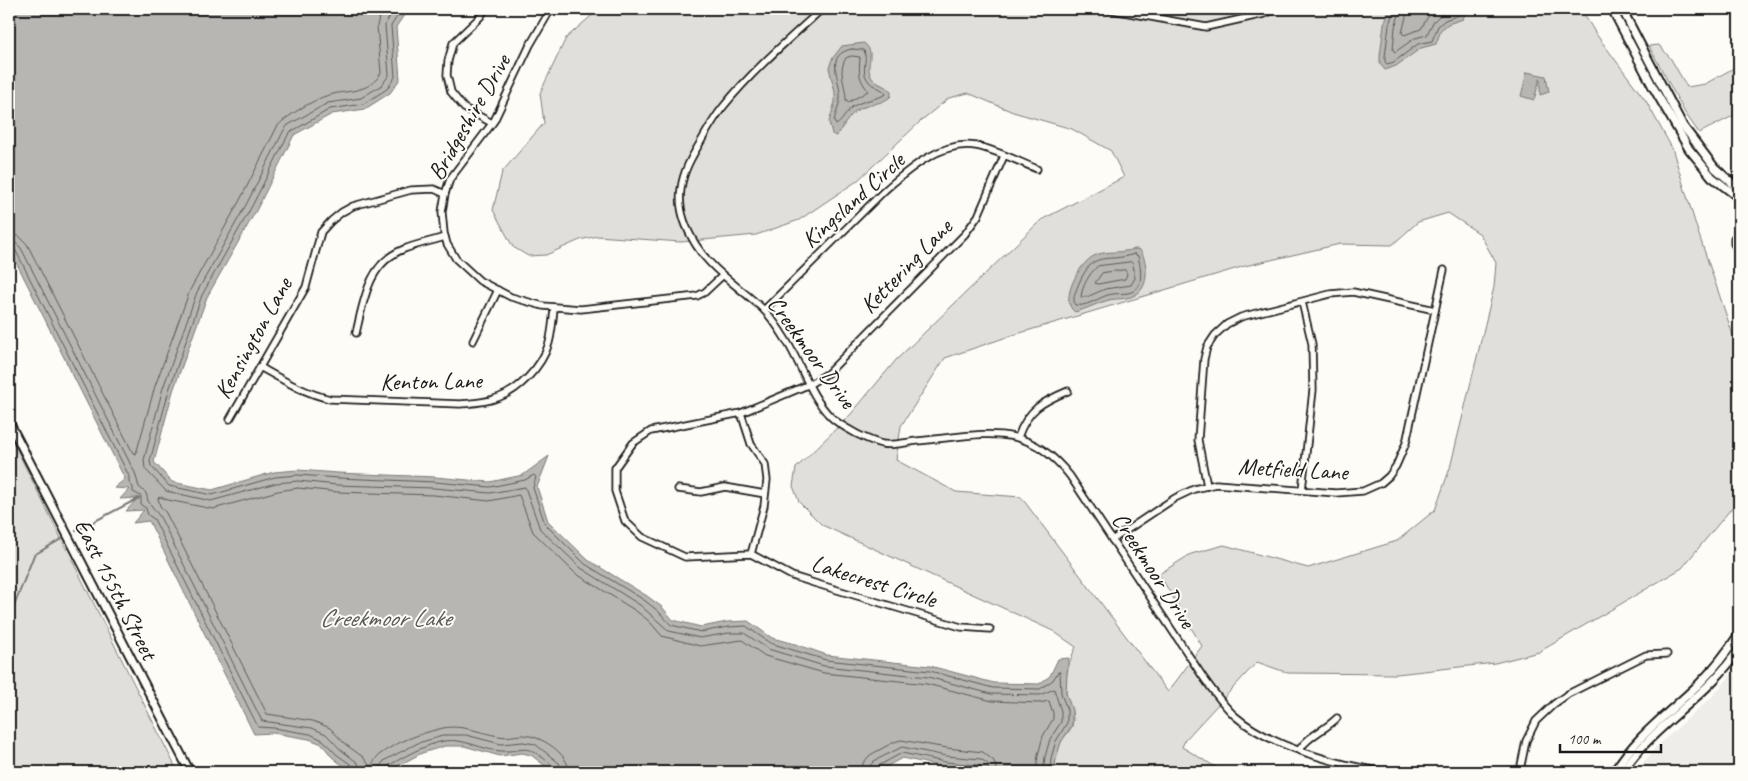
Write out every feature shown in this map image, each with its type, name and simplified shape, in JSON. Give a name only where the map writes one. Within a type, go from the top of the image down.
[{"type":"street","points":[[485,9],[481,16],[453,44],[448,61],[447,75],[451,92],[464,108],[492,123]]},
{"type":"street","name":"Bridgeshire Drive","points":[[551,9],[530,45],[492,123],[450,179],[442,212],[447,244],[456,260],[480,281],[498,290],[526,302],[554,308],[581,309],[690,297],[705,292],[722,276]]},
{"type":"street","name":"Creekmoor Drive","points":[[822,9],[784,44],[723,107],[691,157],[680,191],[681,205],[685,223],[696,245],[710,264],[764,310],[786,340],[814,394],[831,417],[854,432],[884,444],[981,434],[1000,434],[1018,437],[1042,448],[1057,459],[1217,696],[1235,716],[1272,740],[1359,768],[1386,772]]},
{"type":"street","points":[[1107,9],[1206,27],[1264,14],[1276,9]]},
{"type":"street","points":[[1612,9],[1644,66],[1653,88],[1689,150],[1712,177],[1739,198]]},
{"type":"street","points":[[1622,9],[1683,126],[1715,168],[1739,189]]},
{"type":"street","name":"Kingsland Circle","points":[[764,310],[900,176],[947,148],[974,146],[1037,169]]},
{"type":"street","name":"Kettering Lane","points":[[810,384],[828,373],[965,234],[978,216],[1004,156]]},
{"type":"street","name":"Kensington Lane","points":[[230,419],[306,287],[322,232],[331,221],[353,206],[411,190],[426,188],[445,194]]},
{"type":"street","points":[[1739,232],[1734,238],[1734,244],[1739,250]]},
{"type":"street","points":[[356,333],[369,284],[381,264],[403,249],[445,237]]},
{"type":"street","name":"Metfield Lane","points":[[1112,540],[1175,498],[1194,489],[1216,484],[1336,493],[1356,492],[1370,488],[1389,476],[1396,466],[1406,443],[1444,270]]},
{"type":"street","points":[[473,341],[498,290]]},
{"type":"street","points":[[1207,486],[1198,440],[1204,359],[1207,347],[1215,335],[1227,324],[1241,317],[1330,294],[1353,292],[1436,310]]},
{"type":"street","points":[[1302,302],[1312,344],[1313,390],[1302,490]]},
{"type":"street","name":"Kenton Lane","points":[[260,367],[299,389],[330,399],[460,404],[480,403],[496,399],[511,392],[540,363],[549,344],[554,308]]},
{"type":"street","points":[[741,413],[751,444],[766,464],[767,480],[764,506],[751,554],[685,557],[642,538],[625,520],[615,491],[615,468],[633,443],[651,431],[741,413],[810,384]]},
{"type":"street","points":[[1018,437],[1033,410],[1051,398],[1068,391]]},
{"type":"street","name":"East 155th Street","points":[[9,422],[190,772]]},
{"type":"street","points":[[678,489],[701,492],[725,487],[765,494]]},
{"type":"street","name":"Lakecrest Circle","points":[[751,554],[792,576],[814,583],[961,627],[990,628]]},
{"type":"street","points":[[1614,772],[1631,747],[1698,685],[1723,659],[1739,634]]},
{"type":"street","points":[[1622,772],[1637,751],[1715,679],[1739,648]]},
{"type":"street","points":[[1520,770],[1526,741],[1536,721],[1554,704],[1568,694],[1646,654],[1667,654]]},
{"type":"street","points":[[1299,750],[1310,737],[1328,727],[1337,718]]},
{"type":"street","points":[[1496,772],[1520,770],[1537,772]]},
{"type":"shaded area","points":[[599,9],[1581,9],[1596,34],[1646,101],[1672,148],[1733,335],[1739,361],[1739,493],[1735,504],[1682,568],[1539,652],[1495,663],[1397,674],[1288,673],[1257,662],[1185,740],[1182,747],[1224,772],[1127,772],[1121,770],[1116,772],[1054,772],[1060,745],[1073,722],[1067,696],[1066,680],[1071,658],[1076,647],[1053,631],[822,525],[799,502],[793,486],[796,468],[851,414],[896,360],[1041,220],[1124,177],[1111,151],[1072,129],[1013,112],[968,93],[949,98],[923,119],[857,181],[799,220],[756,235],[681,242],[597,236],[580,240],[546,255],[528,256],[513,247],[493,210],[502,172],[544,123],[540,93],[566,38]],"holes":[[[1448,213],[1480,234],[1496,263],[1494,287],[1450,468],[1435,510],[1397,541],[1308,568],[1224,545],[1191,554],[1159,574],[1202,646],[1168,692],[1021,497],[956,492],[896,460],[901,426],[945,358],[1010,336],[1245,266],[1340,244],[1392,245],[1418,222]]]},
{"type":"shaded area","points":[[1659,45],[1671,59],[1687,87],[1705,84],[1739,65],[1739,113],[1699,133],[1685,113],[1649,46]]},
{"type":"shaded area","points":[[9,434],[178,772],[9,772]]},
{"type":"shaded area","points":[[1739,665],[1739,772],[1636,772],[1655,748],[1714,695]]},
{"type":"water","name":"Creekmoor Lake","points":[[9,9],[408,9],[396,27],[400,79],[390,93],[365,109],[332,114],[294,135],[257,209],[207,297],[173,391],[154,462],[172,482],[212,490],[274,472],[298,470],[435,477],[490,482],[523,475],[549,456],[537,487],[548,521],[588,560],[647,596],[662,607],[673,620],[701,627],[727,622],[748,621],[772,638],[827,655],[930,666],[994,683],[1039,684],[1050,676],[1058,659],[1069,658],[1066,693],[1072,710],[1072,725],[1061,742],[1054,772],[987,772],[985,770],[944,767],[902,758],[877,772],[553,772],[531,755],[522,753],[500,756],[464,746],[445,746],[422,753],[386,772],[357,772],[347,769],[332,757],[322,744],[309,739],[273,733],[254,734],[149,521],[133,523],[144,510],[126,511],[138,498],[120,499],[129,489],[114,488],[125,479],[9,248]]},
{"type":"water","points":[[1390,9],[1466,9],[1466,11],[1463,19],[1448,24],[1441,30],[1436,44],[1421,48],[1396,66],[1385,70],[1380,64],[1380,56],[1384,24]]},
{"type":"water","points":[[864,43],[868,47],[870,54],[869,70],[871,77],[891,91],[891,96],[884,101],[857,110],[836,136],[832,134],[829,122],[835,102],[835,92],[829,68],[832,59],[842,46]]},
{"type":"water","points":[[1527,72],[1546,76],[1549,92],[1540,95],[1540,78],[1534,100],[1521,96]]},
{"type":"water","points":[[1137,249],[1143,255],[1146,267],[1145,281],[1140,292],[1129,298],[1109,300],[1075,312],[1070,307],[1069,299],[1073,282],[1077,273],[1088,260],[1101,253]]},
{"type":"waterway","points":[[76,531],[139,498]]},
{"type":"waterway","points":[[9,619],[34,555],[63,538]]}]
